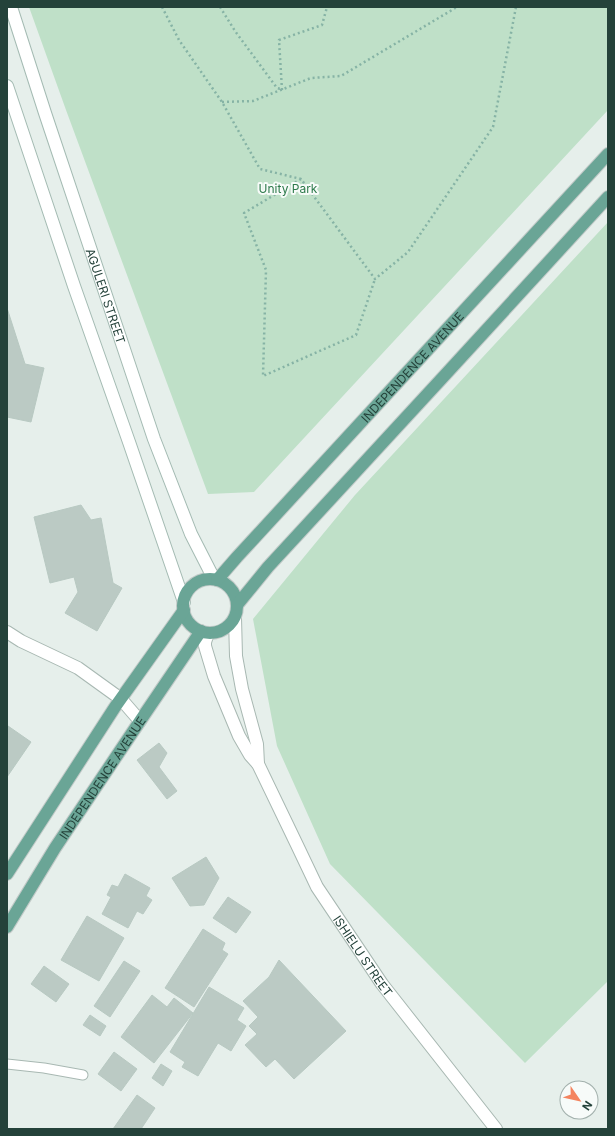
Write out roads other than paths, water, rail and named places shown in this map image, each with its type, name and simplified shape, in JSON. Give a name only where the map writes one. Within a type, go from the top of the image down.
[{"type":"main road","name":"AGULERI STREET","points":[[11,7],[44,114],[154,439],[191,534],[215,579]]},
{"type":"main road","points":[[7,86],[74,286],[130,442],[184,606],[186,617],[195,628],[205,632],[224,630],[234,618]]},
{"type":"main road","name":"INDEPENDENCE AVENUE","points":[[215,579],[237,557],[608,154]]},
{"type":"main road","points":[[237,605],[273,561],[446,376],[608,197]]},
{"type":"main road","points":[[7,874],[65,784],[184,606],[187,593],[194,585],[203,580],[215,579],[223,582],[232,589],[235,594],[237,605],[234,618],[236,656],[242,689],[257,744],[258,764]]},
{"type":"main road","points":[[7,632],[21,641],[78,668],[122,700],[140,721]]},
{"type":"main road","name":"INDEPENDENCE AVENUE","points":[[7,927],[55,848],[140,721],[205,632]]},
{"type":"main road","points":[[205,632],[205,646],[214,676],[239,736],[258,764]]},
{"type":"main road","name":"ISHIELU STREET","points":[[258,764],[318,887],[346,931],[382,984],[496,1129]]},
{"type":"lane","points":[[7,1064],[44,1068],[82,1075]]},
{"type":"park label","name":"Unity Park","points":[[288,188]]}]
